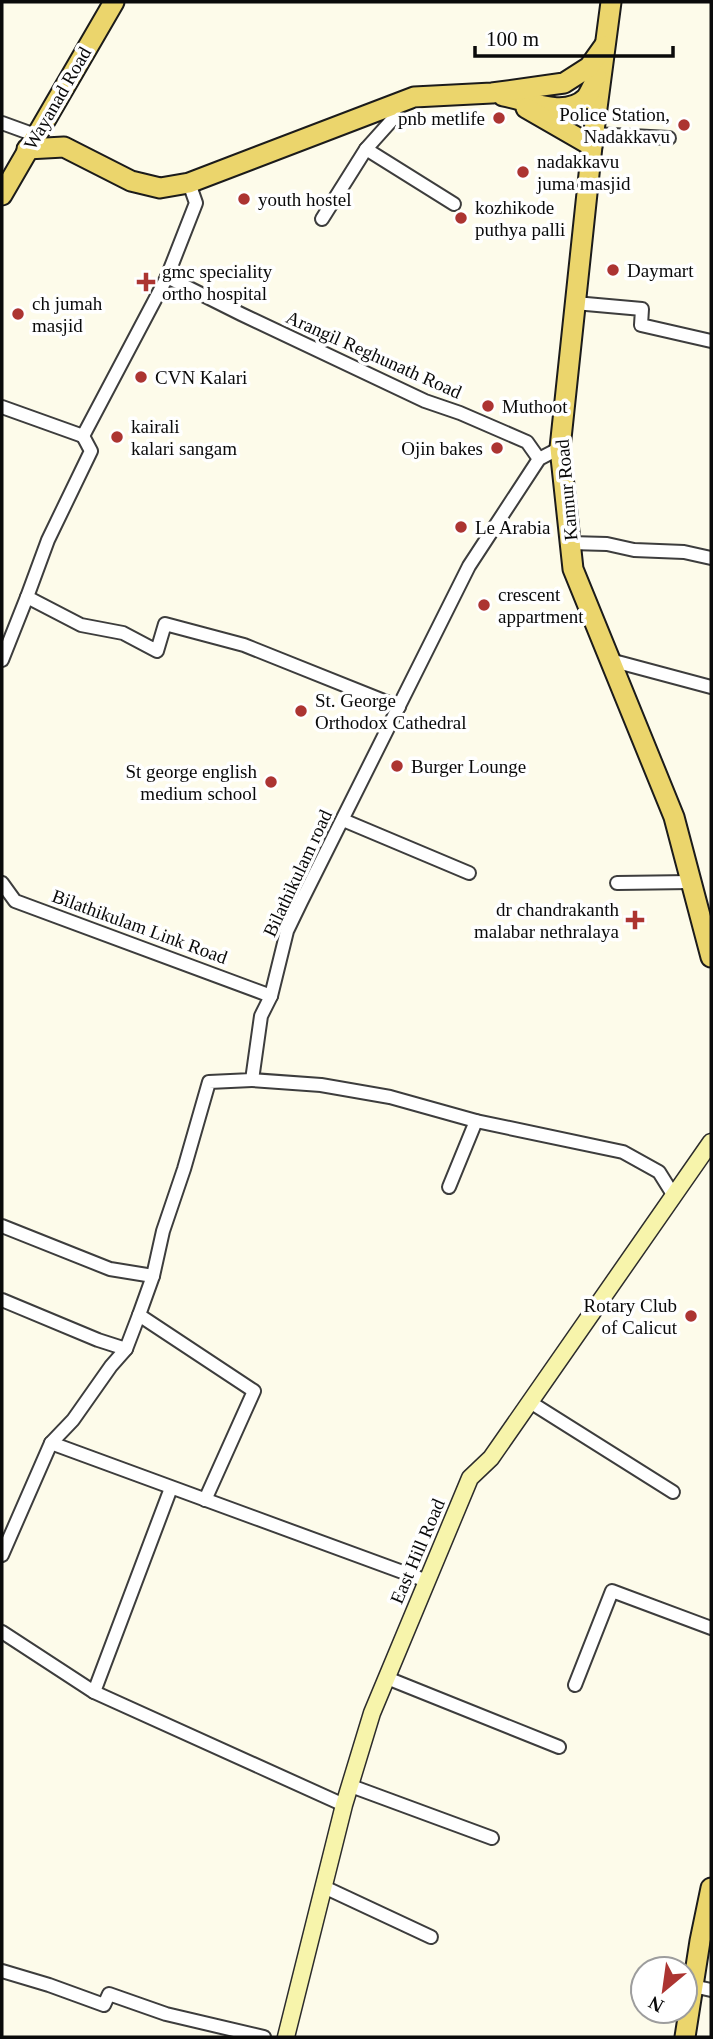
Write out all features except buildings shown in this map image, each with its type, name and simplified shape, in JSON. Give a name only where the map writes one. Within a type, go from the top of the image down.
[{"type":"main road","name":"Wayanad Road","points":[[2,195],[51,106],[114,2]]},
{"type":"main road","name":"Kannur Road","points":[[611,2],[593,140],[560,448],[573,569],[674,817],[711,957]]},
{"type":"main road","points":[[31,142],[64,147],[131,181],[160,188],[188,183],[414,97],[492,93],[564,83],[589,67],[605,44]]},
{"type":"main road","points":[[492,93],[542,106],[571,107],[586,97],[603,65]]},
{"type":"main road","points":[[492,93],[593,140]]},
{"type":"main road","points":[[51,106],[51,128],[64,147]]},
{"type":"main road","points":[[685,2037],[702,1988],[711,1888]]},
{"type":"street","points":[[322,219],[366,149],[392,120],[394,113],[390,106]]},
{"type":"street","points":[[2,122],[31,142]]},
{"type":"street","points":[[593,140],[669,138]]},
{"type":"street","points":[[366,149],[454,204]]},
{"type":"street","points":[[83,436],[167,277],[196,204],[188,183]]},
{"type":"street","name":"Arangil Reghunath Road","points":[[167,277],[425,401],[468,416],[527,442],[539,459]]},
{"type":"street","points":[[575,303],[642,309],[641,325],[711,341]]},
{"type":"street","points":[[2,407],[83,436],[91,451],[48,540],[2,660]]},
{"type":"street","name":"Bilathikulam road","points":[[252,1080],[261,1016],[271,996],[287,931],[468,566],[539,459],[560,448]]},
{"type":"street","points":[[570,543],[684,552],[711,558]]},
{"type":"street","points":[[27,597],[81,625],[123,633],[157,651],[165,624],[244,645],[399,707]]},
{"type":"street","points":[[610,660],[711,687]]},
{"type":"street","points":[[343,820],[469,873]]},
{"type":"street","points":[[617,883],[691,882]]},
{"type":"street","name":"Bilathikulam Link Road","points":[[2,883],[15,901],[271,996]]},
{"type":"street","points":[[2,1555],[51,1443],[73,1420],[126,1349],[153,1276],[163,1231],[209,1082],[252,1080],[321,1085],[390,1097],[476,1121],[623,1152],[659,1172],[674,1196]]},
{"type":"street","points":[[449,1187],[476,1121]]},
{"type":"street","name":"East Hill Road","points":[[286,2037],[363,1740],[470,1478],[491,1458],[711,1142]]},
{"type":"street","points":[[2,1226],[110,1269],[153,1276]]},
{"type":"street","points":[[2,1300],[126,1349]]},
{"type":"street","points":[[139,1315],[254,1391],[205,1500]]},
{"type":"street","points":[[530,1402],[673,1492]]},
{"type":"street","points":[[51,1443],[427,1581]]},
{"type":"street","points":[[94,1692],[171,1488]]},
{"type":"street","points":[[575,1685],[612,1591],[711,1628]]},
{"type":"street","points":[[2,1632],[94,1692],[344,1805]]},
{"type":"street","points":[[387,1678],[559,1748]]},
{"type":"street","points":[[351,1786],[492,1838]]},
{"type":"street","points":[[324,1887],[431,1937]]},
{"type":"street","points":[[2,1971],[104,2005],[109,1994],[166,2014],[264,2037]]},
{"type":"place","name":"pnb metlife","points":[[499,118]]},
{"type":"place","name":"Police Station, Nadakkavu","points":[[684,125]]},
{"type":"place","name":"nadakkavu juma masjid","points":[[523,172]]},
{"type":"place","name":"youth hostel","points":[[244,199]]},
{"type":"place","name":"kozhikode puthya palli","points":[[461,218]]},
{"type":"place","name":"Daymart","points":[[613,270]]},
{"type":"place","name":"gmc speciality ortho hospital","points":[[146,282]]},
{"type":"place","name":"ch jumah masjid","points":[[18,314]]},
{"type":"place","name":"CVN Kalari","points":[[141,377]]},
{"type":"place","name":"Muthoot","points":[[488,406]]},
{"type":"place","name":"kairali kalari sangam","points":[[117,437]]},
{"type":"place","name":"Ojin bakes","points":[[497,448]]},
{"type":"place","name":"Le Arabia","points":[[461,527]]},
{"type":"place","name":"crescent appartment","points":[[484,605]]},
{"type":"place","name":"St. George Orthodox Cathedral","points":[[301,711]]},
{"type":"place","name":"Burger Lounge","points":[[397,766]]},
{"type":"place","name":"St george english medium school","points":[[271,782]]},
{"type":"place","name":"dr chandrakanth malabar nethralaya","points":[[635,920]]},
{"type":"place","name":"Rotary Club of Calicut","points":[[691,1316]]}]
